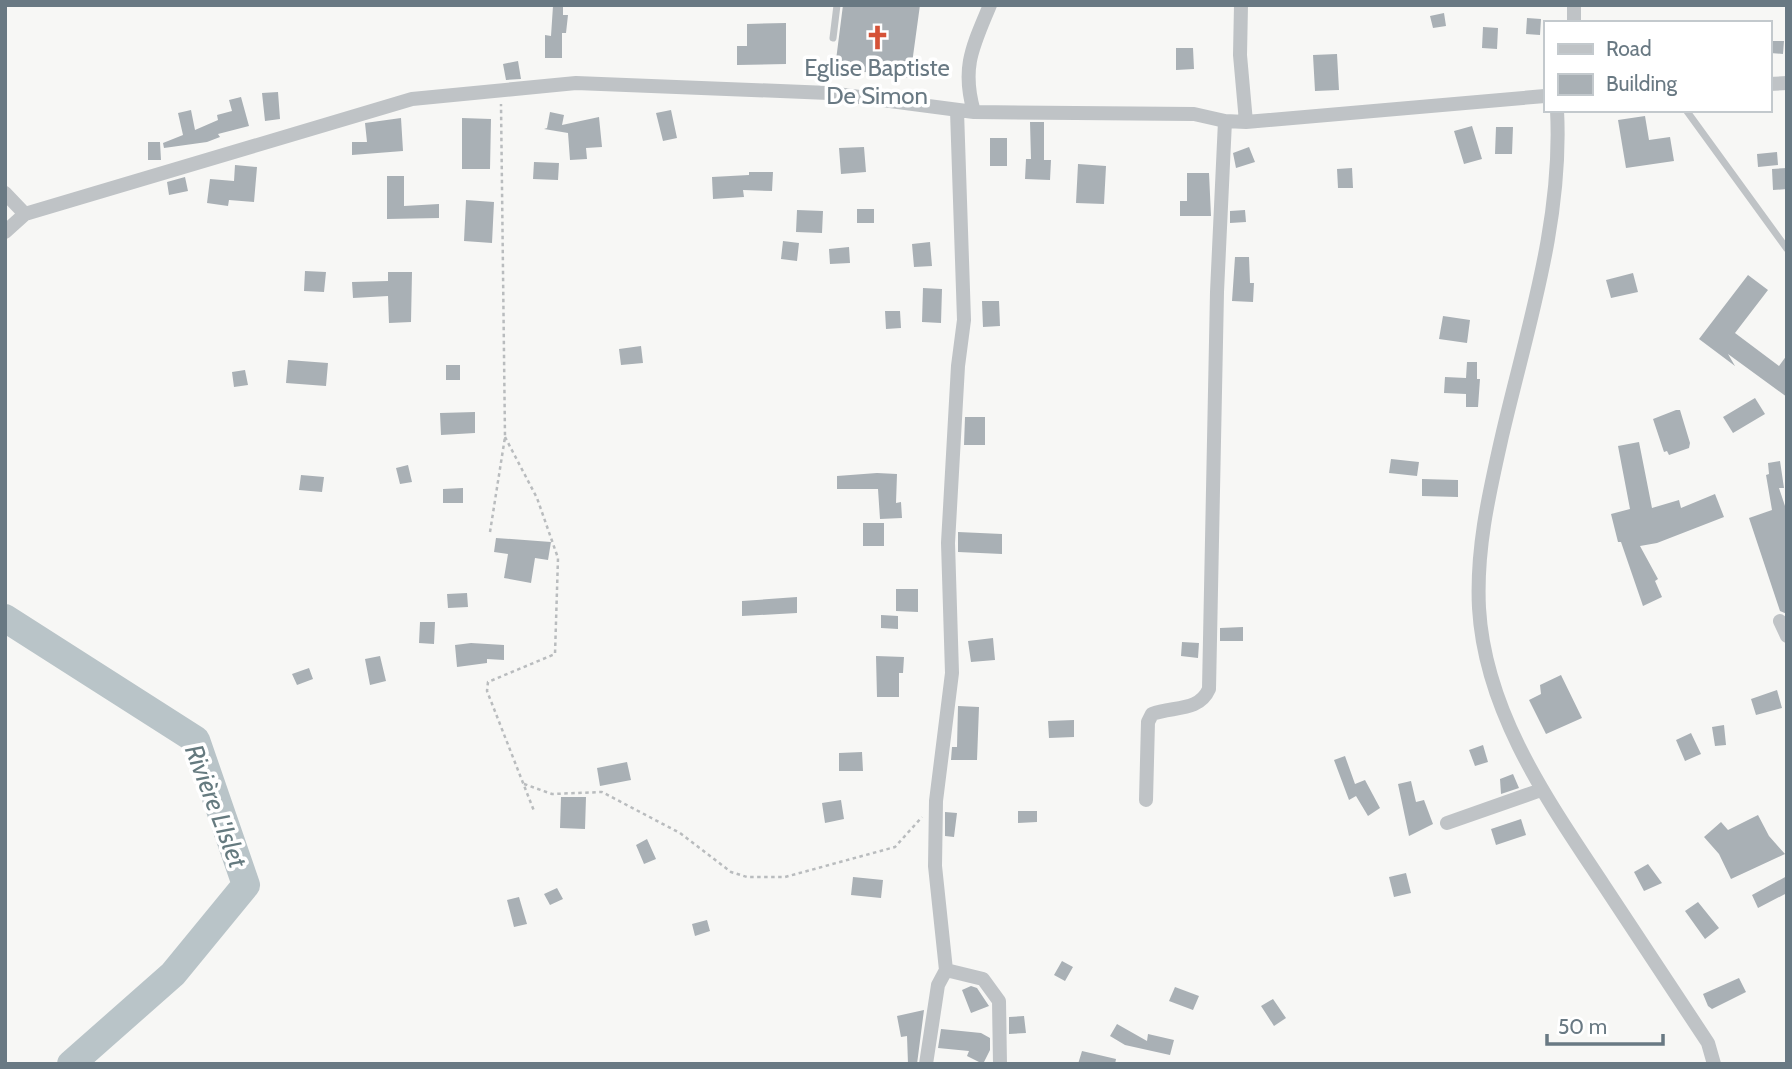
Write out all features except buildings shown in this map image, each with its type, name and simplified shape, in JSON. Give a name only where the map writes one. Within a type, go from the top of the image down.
[{"type":"street","points":[[974,112],[967,87],[969,56],[990,5]]},
{"type":"street","points":[[1241,5],[1240,55],[1246,122]]},
{"type":"street","points":[[5,232],[25,214],[412,99],[576,83],[829,93],[974,112],[1194,114],[1225,121],[1246,122],[1544,96]]},
{"type":"street","points":[[926,1064],[938,985],[946,970],[934,866],[936,801],[952,673],[948,543],[958,366],[964,320],[957,111]]},
{"type":"street","points":[[1557,112],[1560,158],[1549,243],[1485,509],[1479,557],[1479,611],[1490,667],[1514,737],[1541,790],[1708,1043],[1714,1064]]},
{"type":"street","points":[[1146,800],[1148,722],[1152,714],[1195,705],[1205,698],[1209,689],[1217,292],[1225,121]]},
{"type":"street","points":[[5,193],[25,214]]},
{"type":"street","points":[[1780,621],[1787,636]]},
{"type":"street","points":[[1447,823],[1541,790]]},
{"type":"street","points":[[946,970],[983,979],[999,1001],[1000,1064]]},
{"type":"lane","points":[[834,38],[837,5]]},
{"type":"lane","points":[[1687,112],[1787,249]]},
{"type":"path","points":[[490,532],[505,437],[501,90]]},
{"type":"path","points":[[505,437],[537,498],[558,558],[555,654],[488,682],[487,691],[534,811]]},
{"type":"path","points":[[524,784],[552,794],[602,792],[680,832],[731,872],[747,877],[785,877],[895,847],[936,801]]},
{"type":"waterway","name":"Rivière L'Islet","points":[[5,618],[196,740],[246,885],[173,974],[71,1064]]},
{"type":"place","name":"Eglise Baptiste De Simon","points":[[877,37]]}]
